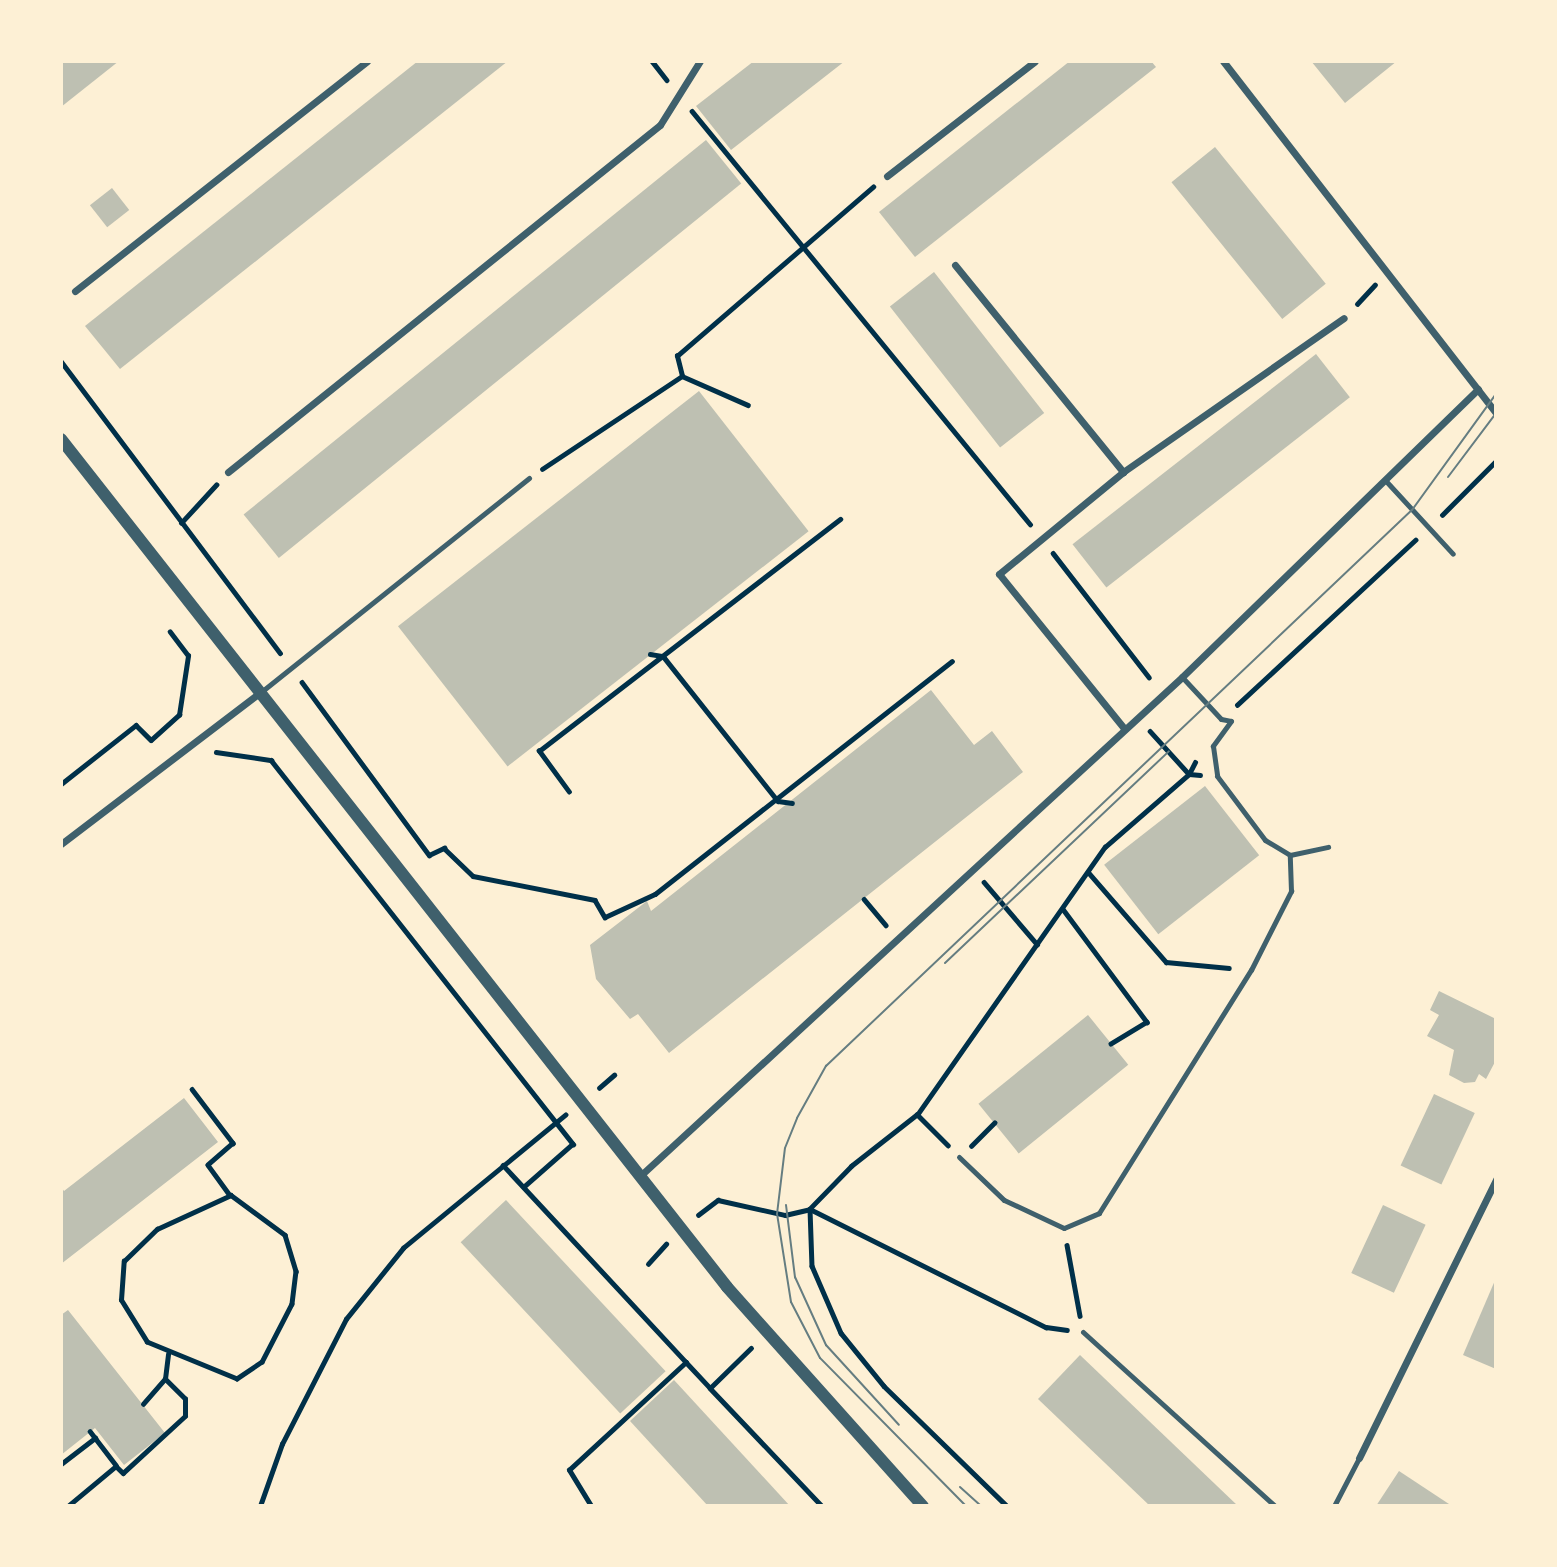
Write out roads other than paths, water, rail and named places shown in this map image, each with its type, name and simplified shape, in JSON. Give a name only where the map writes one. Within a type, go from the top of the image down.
[{"type":"street","points":[[75,291],[367,61]]},
{"type":"street","points":[[228,472],[660,125],[681,97],[701,61]]},
{"type":"street","points":[[887,176],[1035,61]]},
{"type":"street","points":[[1223,61],[1496,412]]},
{"type":"street","points":[[955,265],[1123,472]]},
{"type":"street","points":[[1124,727],[999,574],[1123,472],[1344,318]]},
{"type":"street","points":[[640,1175],[719,1108],[894,935],[1136,715],[1182,677],[1478,389]]},
{"type":"street","points":[[61,439],[682,1228],[767,1333],[923,1506]]},
{"type":"street","points":[[61,844],[259,693]]},
{"type":"street","points":[[1359,1458],[1496,1179]]},
{"type":"lane","points":[[259,693],[529,478]]},
{"type":"lane","points":[[1385,480],[1453,554]]},
{"type":"lane","points":[[1182,677],[1221,719],[1231,721],[1213,746],[1217,776],[1265,840],[1290,855],[1328,847]]},
{"type":"lane","points":[[959,1157],[1003,1200],[1064,1228],[1098,1213],[1251,971],[1291,891],[1290,855]]},
{"type":"lane","points":[[1083,1332],[1275,1506]]},
{"type":"lane","points":[[1334,1506],[1359,1458]]},
{"type":"tram line","points":[[966,1506],[820,1358],[791,1302],[777,1214],[785,1148],[797,1118],[826,1066],[1412,510],[1496,394]]},
{"type":"tram line","points":[[1448,477],[1496,413]]},
{"type":"tram line","points":[[945,963],[1169,751]]},
{"type":"tram line","points":[[786,1205],[795,1277],[826,1345],[899,1425]]},
{"type":"tram line","points":[[960,1487],[981,1506]]}]
